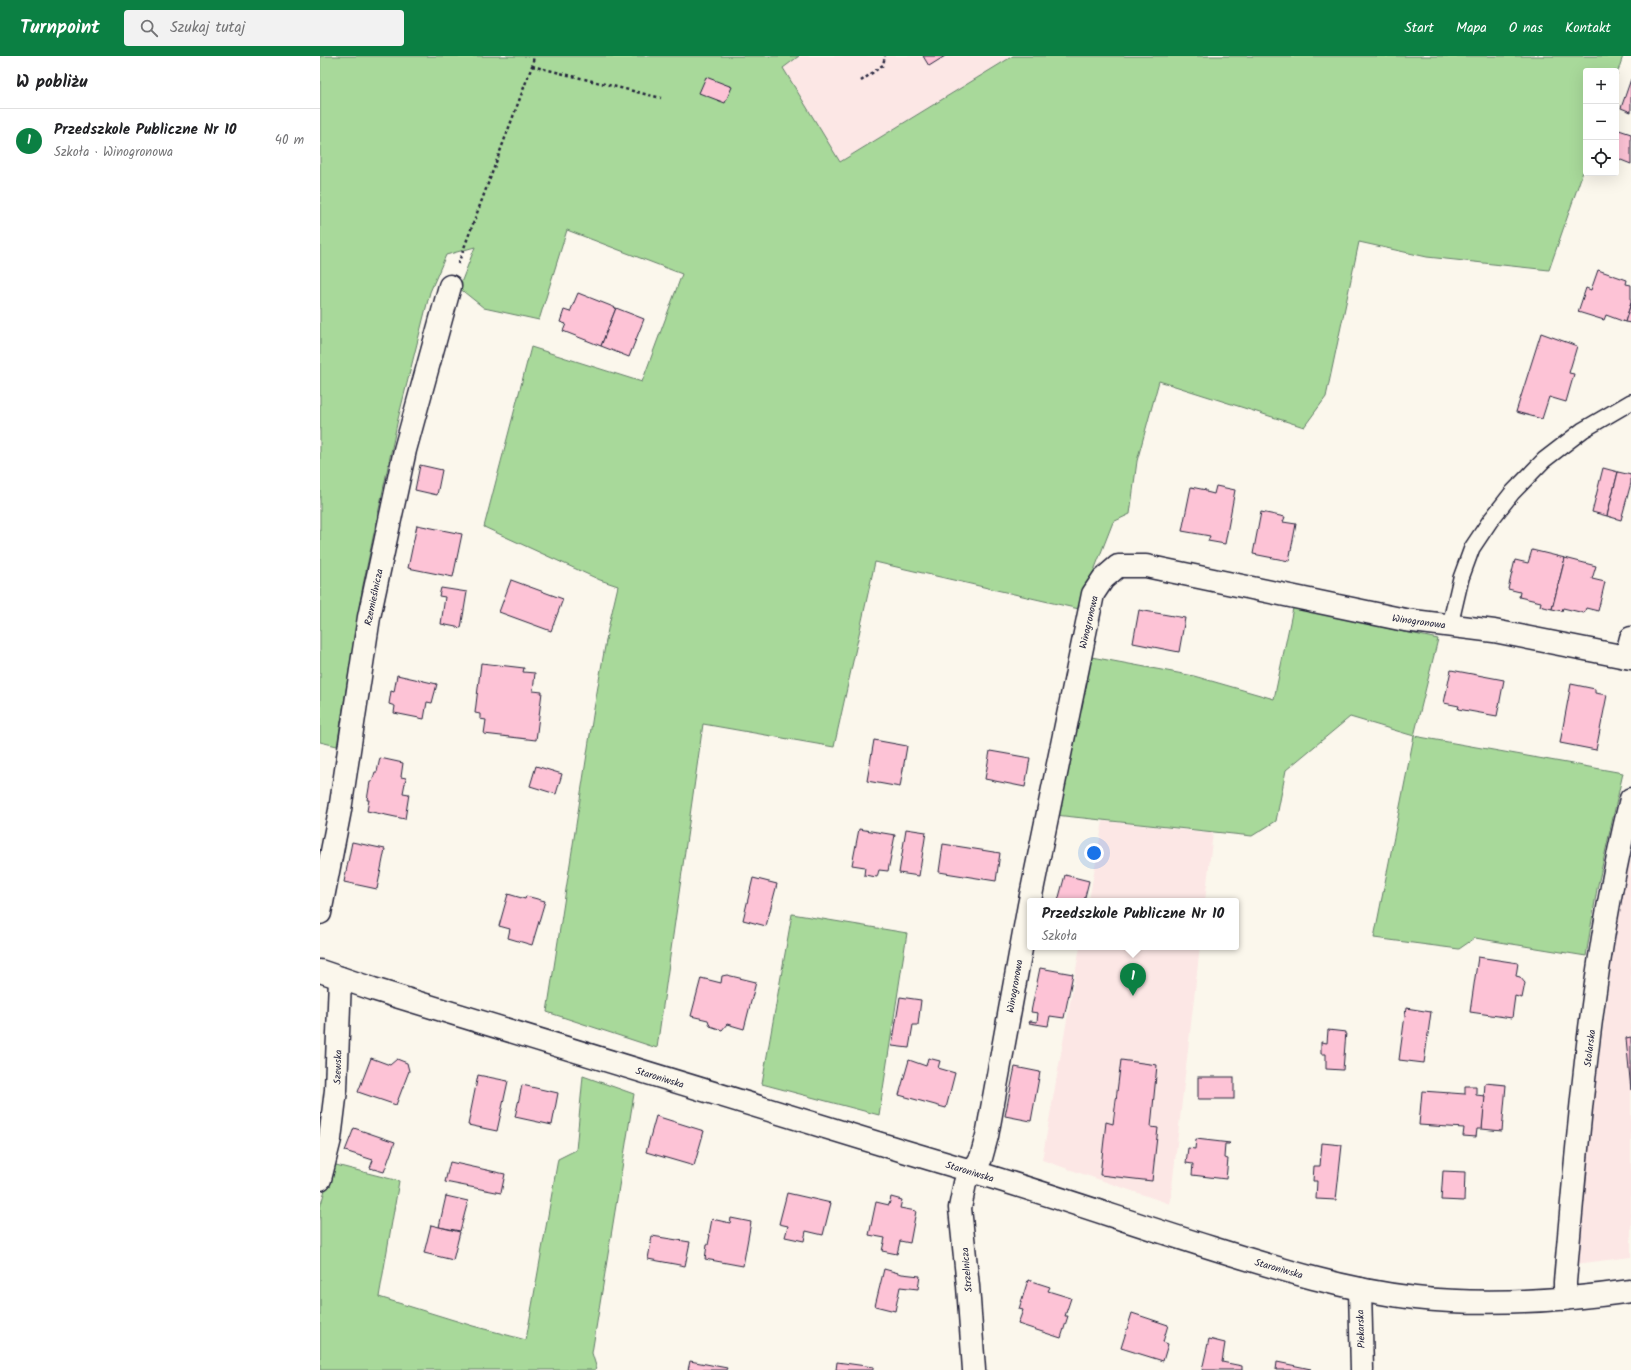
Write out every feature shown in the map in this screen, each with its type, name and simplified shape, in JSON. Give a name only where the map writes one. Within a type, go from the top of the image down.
[{"type":"street","name":"Rzemieślnicza","points":[[320,913],[340,810],[369,617],[405,450],[450,286]]},
{"type":"street","name":"Winogronowa","points":[[1030,898],[1093,594],[1103,579],[1118,566],[1146,566],[1405,620],[1450,625],[1629,651]]},
{"type":"street","name":"Stolarska","points":[[1564,1299],[1576,1154],[1598,968],[1608,901],[1631,799]]},
{"type":"street","name":"Winogronowa","points":[[971,1171],[981,1158],[987,1136],[1027,916]]},
{"type":"street","name":"Staroniwska","points":[[320,971],[380,992],[971,1171],[1267,1265],[1316,1279],[1360,1289],[1412,1297],[1455,1301],[1489,1302],[1564,1299],[1631,1291]]},
{"type":"street","name":"Szewska","points":[[320,1179],[330,1139],[336,1090],[340,978]]},
{"type":"street","name":"Strzelnicza","points":[[971,1171],[965,1183],[960,1208],[968,1286],[974,1370]]},
{"type":"street","name":"Piekarska","points":[[1360,1289],[1362,1370]]},
{"type":"lane","points":[[1450,625],[1461,578],[1472,548],[1504,504],[1544,460],[1584,430],[1631,402]]},
{"type":"path","points":[[450,286],[532,66],[534,56]]},
{"type":"path","points":[[860,81],[883,65],[885,56]]},
{"type":"path","points":[[532,66],[660,98]]},
{"type":"shaded area","points":[[799,56],[1013,56],[840,162],[783,68]]},
{"type":"shaded area","points":[[1103,821],[1213,833],[1205,898],[1090,898]]},
{"type":"shaded area","points":[[1631,841],[1631,1257],[1576,1264],[1589,1133],[1625,864]]},
{"type":"shaded area","points":[[1079,950],[1200,950],[1170,1204],[1042,1160]]},
{"type":"green space","points":[[320,56],[799,56],[783,68],[840,162],[1013,56],[1623,56],[1619,68],[1583,68],[1583,172],[1549,270],[1427,257],[1359,242],[1326,397],[1304,427],[1159,381],[1137,461],[1130,514],[1113,522],[1079,609],[875,562],[834,747],[703,724],[657,1048],[547,1012],[594,709],[608,629],[618,586],[600,580],[484,527],[531,347],[642,382],[682,274],[567,230],[539,320],[484,308],[459,288],[475,247],[446,255],[430,292],[398,419],[363,585],[337,746],[320,742]]},
{"type":"green space","points":[[1293,608],[1438,639],[1414,736],[1350,717],[1286,770],[1276,821],[1252,836],[1055,815],[1086,656],[1194,676],[1274,699]]},
{"type":"green space","points":[[1414,736],[1623,773],[1597,889],[1586,956],[1475,938],[1459,949],[1374,938]]},
{"type":"green space","points":[[792,914],[907,933],[879,1115],[762,1084]]},
{"type":"green space","points":[[583,1076],[634,1094],[592,1353],[596,1366],[595,1370],[320,1370],[320,1208],[332,1164],[399,1181],[379,1297],[473,1326],[526,1340],[558,1159],[576,1150]]},
{"type":"building","points":[[923,56],[945,56],[929,66]]},
{"type":"building","points":[[706,77],[732,87],[725,103],[699,93]]},
{"type":"building","points":[[1631,79],[1631,112],[1621,108]]},
{"type":"building","points":[[1619,130],[1631,134],[1631,164],[1619,159]]},
{"type":"building","points":[[1598,270],[1627,280],[1626,284],[1631,285],[1631,303],[1625,322],[1606,315],[1604,320],[1578,312],[1586,288],[1591,290]]},
{"type":"building","points":[[578,293],[616,308],[601,346],[563,331],[566,324],[560,322],[564,310],[570,312]]},
{"type":"building","points":[[1631,303],[1631,323],[1625,322]]},
{"type":"building","points":[[616,308],[644,319],[629,357],[601,346]]},
{"type":"building","points":[[1541,333],[1577,346],[1569,373],[1574,374],[1566,402],[1549,397],[1542,419],[1516,412]]},
{"type":"building","points":[[420,465],[442,470],[437,495],[415,490]]},
{"type":"building","points":[[1603,468],[1618,472],[1607,516],[1592,512]]},
{"type":"building","points":[[1618,472],[1631,475],[1631,483],[1621,520],[1607,516]]},
{"type":"building","points":[[1216,486],[1235,490],[1225,544],[1208,541],[1210,536],[1182,531],[1191,487],[1206,490],[1206,492],[1214,494]]},
{"type":"building","points":[[1261,512],[1285,517],[1283,522],[1296,524],[1289,561],[1253,554]]},
{"type":"building","points":[[417,525],[462,534],[453,577],[408,568]]},
{"type":"building","points":[[1532,550],[1565,558],[1552,609],[1540,606],[1541,602],[1519,597],[1520,592],[1508,589],[1515,560],[1528,563]]},
{"type":"building","points":[[1565,558],[1596,566],[1592,579],[1605,582],[1598,611],[1586,608],[1584,613],[1563,608],[1562,611],[1552,609]]},
{"type":"building","points":[[511,580],[563,599],[551,631],[499,612]]},
{"type":"building","points":[[441,588],[467,592],[461,628],[441,624],[445,597],[439,596]]},
{"type":"building","points":[[1139,610],[1185,618],[1179,652],[1133,643]]},
{"type":"building","points":[[481,663],[524,668],[523,672],[535,673],[533,691],[542,692],[536,740],[484,734],[486,720],[480,719],[480,714],[475,713]]},
{"type":"building","points":[[1451,670],[1504,680],[1497,716],[1458,709],[1459,706],[1444,703]]},
{"type":"building","points":[[397,675],[437,684],[432,703],[427,702],[424,719],[394,713],[395,706],[389,704],[391,691],[394,692]]},
{"type":"building","points":[[1571,684],[1595,689],[1595,693],[1607,695],[1596,750],[1560,743]]},
{"type":"building","points":[[874,740],[907,746],[900,787],[867,781]]},
{"type":"building","points":[[990,751],[1030,758],[1025,787],[985,779]]},
{"type":"building","points":[[380,758],[403,763],[401,777],[406,778],[403,793],[409,794],[405,819],[367,811],[370,782],[372,782],[375,772],[377,772]]},
{"type":"building","points":[[536,766],[562,774],[556,794],[530,786]]},
{"type":"building","points":[[859,829],[895,835],[888,871],[879,870],[877,877],[864,875],[865,867],[852,865]]},
{"type":"building","points":[[906,829],[926,832],[919,876],[899,873]]},
{"type":"building","points":[[352,842],[385,849],[377,889],[344,882]]},
{"type":"building","points":[[943,844],[1000,853],[996,881],[939,872]]},
{"type":"building","points":[[1065,875],[1089,881],[1085,898],[1059,898]]},
{"type":"building","points":[[753,878],[777,884],[766,926],[743,920]]},
{"type":"building","points":[[508,894],[525,899],[526,896],[545,901],[532,945],[508,938],[510,929],[499,926]]},
{"type":"building","points":[[1478,957],[1518,963],[1516,976],[1520,977],[1525,983],[1522,998],[1515,996],[1512,1018],[1470,1012]]},
{"type":"building","points":[[1040,968],[1073,974],[1064,1018],[1050,1016],[1048,1026],[1029,1023],[1030,1021],[1037,1022],[1038,1013],[1031,1012]]},
{"type":"building","points":[[727,975],[756,982],[744,1029],[727,1024],[722,1030],[710,1026],[708,1020],[691,1016],[701,978],[721,983],[722,976]]},
{"type":"building","points":[[900,997],[921,1000],[918,1025],[913,1025],[909,1048],[892,1046]]},
{"type":"building","points":[[1406,1008],[1431,1012],[1424,1063],[1399,1060]]},
{"type":"building","points":[[1328,1030],[1346,1032],[1343,1070],[1326,1069],[1326,1054],[1321,1054],[1321,1042],[1327,1043]]},
{"type":"building","points":[[1631,1037],[1631,1090],[1626,1038]]},
{"type":"building","points":[[371,1058],[390,1065],[397,1059],[407,1063],[409,1071],[396,1105],[358,1092]]},
{"type":"building","points":[[928,1058],[940,1061],[938,1068],[955,1073],[946,1108],[899,1095],[909,1060],[926,1066]]},
{"type":"building","points":[[1121,1060],[1157,1065],[1151,1127],[1158,1128],[1152,1181],[1100,1175],[1106,1122],[1113,1124]]},
{"type":"building","points":[[1015,1067],[1040,1072],[1031,1121],[1005,1116]]},
{"type":"building","points":[[478,1075],[508,1081],[497,1131],[468,1125]]},
{"type":"building","points":[[1198,1077],[1234,1077],[1234,1099],[1198,1099]]},
{"type":"building","points":[[1485,1083],[1506,1085],[1502,1131],[1482,1129]]},
{"type":"building","points":[[522,1085],[558,1093],[552,1125],[515,1117]]},
{"type":"building","points":[[1465,1086],[1476,1086],[1476,1095],[1485,1096],[1482,1129],[1477,1129],[1476,1137],[1463,1136],[1464,1128],[1419,1125],[1422,1091],[1465,1094]]},
{"type":"building","points":[[656,1116],[704,1131],[694,1166],[646,1152]]},
{"type":"building","points":[[354,1128],[395,1142],[384,1172],[370,1168],[373,1160],[345,1151]]},
{"type":"building","points":[[1196,1139],[1230,1143],[1225,1144],[1224,1158],[1228,1159],[1226,1179],[1192,1175],[1193,1164],[1186,1163],[1188,1148],[1195,1149]]},
{"type":"building","points":[[1322,1143],[1342,1145],[1336,1200],[1316,1199],[1317,1181],[1313,1181],[1314,1166],[1320,1166]]},
{"type":"building","points":[[450,1162],[505,1174],[501,1193],[445,1182]]},
{"type":"building","points":[[1443,1171],[1465,1172],[1464,1201],[1441,1200]]},
{"type":"building","points":[[787,1193],[831,1203],[823,1235],[806,1231],[804,1241],[785,1237],[788,1226],[779,1224]]},
{"type":"building","points":[[446,1196],[468,1201],[460,1231],[439,1227]]},
{"type":"building","points":[[891,1197],[902,1200],[900,1208],[916,1211],[910,1243],[900,1241],[897,1254],[882,1251],[885,1238],[869,1235],[876,1202],[889,1205]]},
{"type":"building","points":[[731,1218],[751,1222],[743,1266],[705,1259],[712,1219],[730,1223]]},
{"type":"building","points":[[431,1225],[460,1232],[453,1260],[424,1253]]},
{"type":"building","points":[[652,1236],[690,1242],[685,1266],[648,1259]]},
{"type":"building","points":[[884,1269],[902,1274],[920,1276],[918,1289],[900,1287],[895,1311],[875,1306]]},
{"type":"building","points":[[1028,1280],[1050,1287],[1048,1291],[1071,1298],[1065,1316],[1068,1316],[1061,1338],[1018,1324],[1023,1310],[1019,1309]]},
{"type":"building","points":[[1132,1313],[1168,1325],[1163,1342],[1168,1344],[1163,1361],[1121,1348]]},
{"type":"building","points":[[1209,1339],[1225,1343],[1222,1362],[1242,1366],[1242,1370],[1202,1370]]},
{"type":"building","points":[[690,1361],[727,1368],[726,1370],[688,1370]]},
{"type":"building","points":[[837,1362],[873,1367],[873,1370],[836,1370]]},
{"type":"building","points":[[1277,1362],[1311,1369],[1276,1370]]},
{"type":"place","name":"Przedszkole Publiczne Nr 10","points":[[1133,996]]}]
